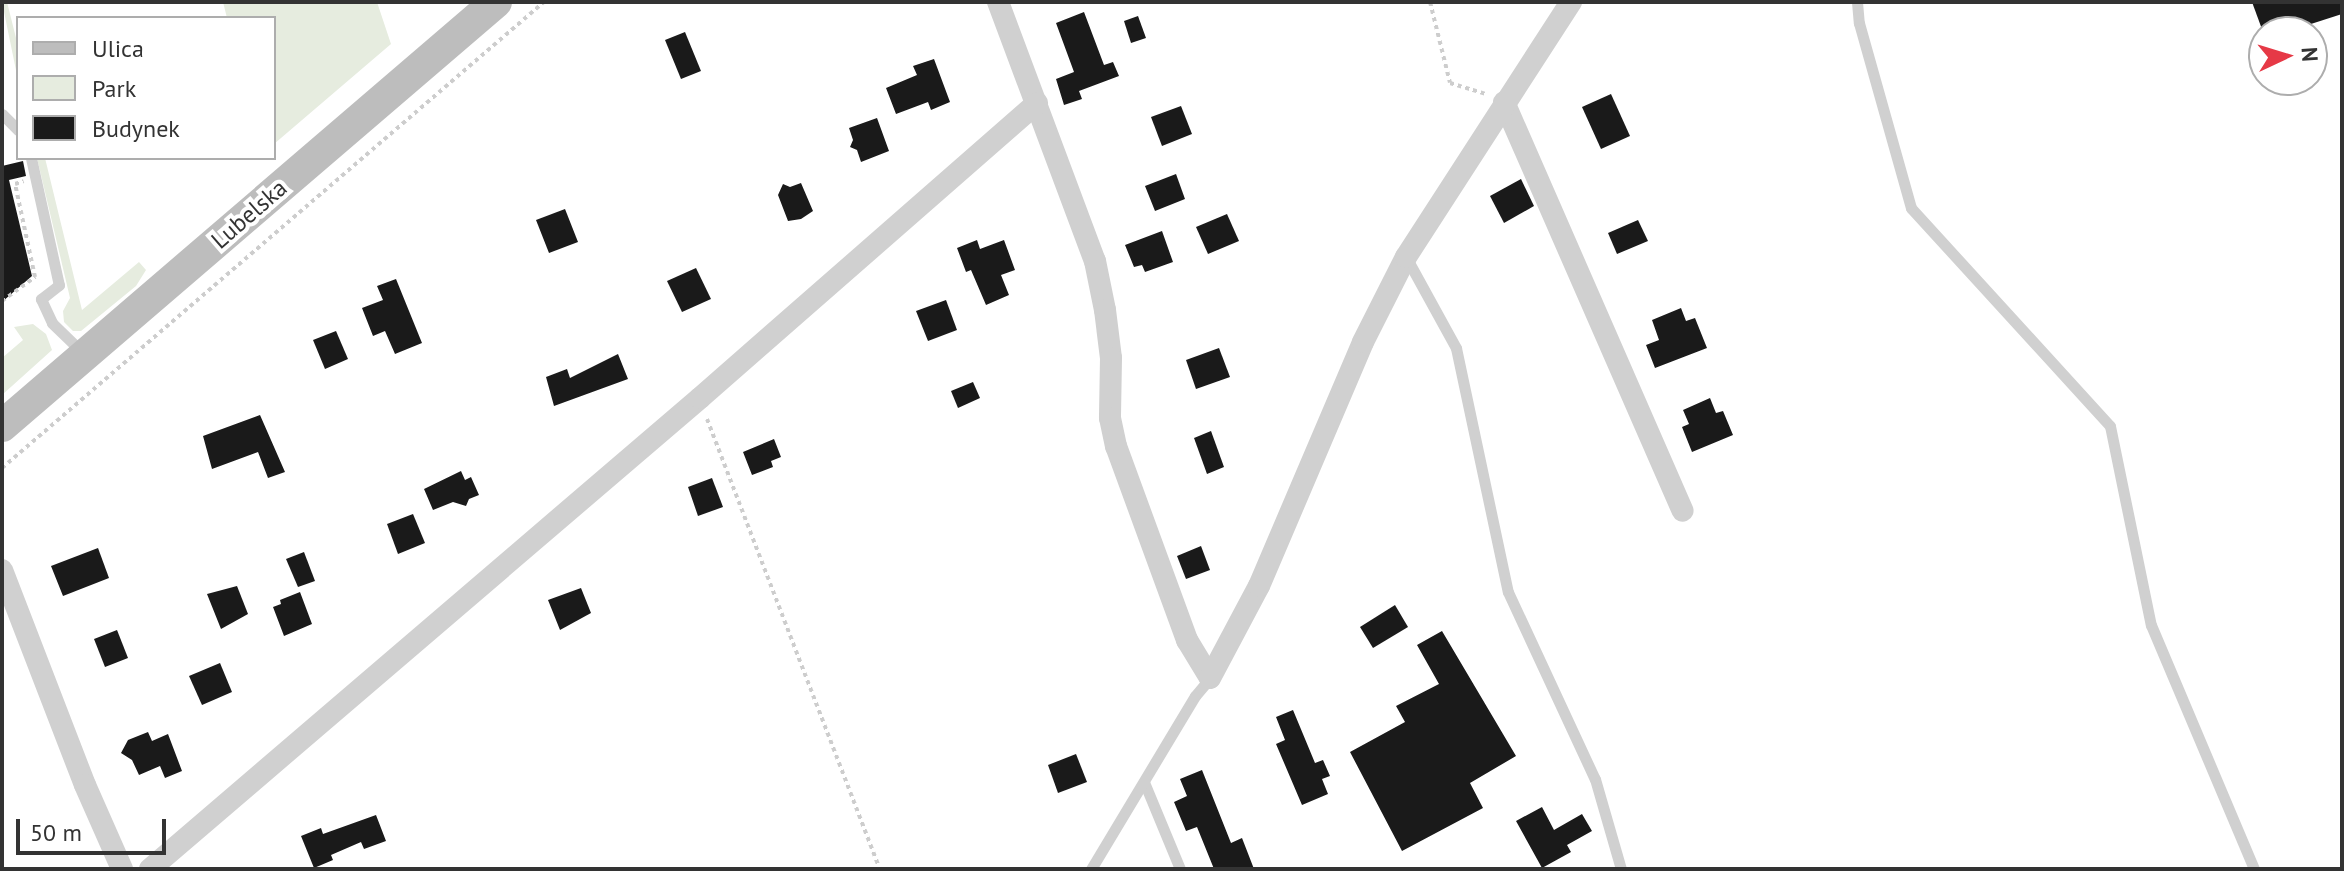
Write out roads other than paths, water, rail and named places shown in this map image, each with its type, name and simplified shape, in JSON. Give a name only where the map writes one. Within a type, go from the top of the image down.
[{"type":"main road","name":"Lubelska","points":[[2,426],[496,2]]},
{"type":"street","points":[[998,2],[1095,261],[1108,334],[1110,418],[1116,446],[1187,640],[1210,678]]},
{"type":"street","points":[[1210,678],[1264,575],[1363,342],[1406,257],[1571,2]]},
{"type":"street","points":[[1504,102],[1683,511]]},
{"type":"street","points":[[150,869],[700,398],[1037,103]]},
{"type":"street","points":[[2,570],[85,785],[122,869]]},
{"type":"lane","points":[[1857,2],[1859,23],[1911,208],[2110,426],[2151,625],[2254,869]]},
{"type":"lane","points":[[32,160],[59,285],[41,299],[52,323],[86,355]]},
{"type":"lane","points":[[1406,257],[1456,348],[1508,592],[1595,779],[1621,869]]},
{"type":"lane","points":[[1091,869],[1195,696],[1210,678]]},
{"type":"lane","points":[[1144,782],[1180,869]]}]
